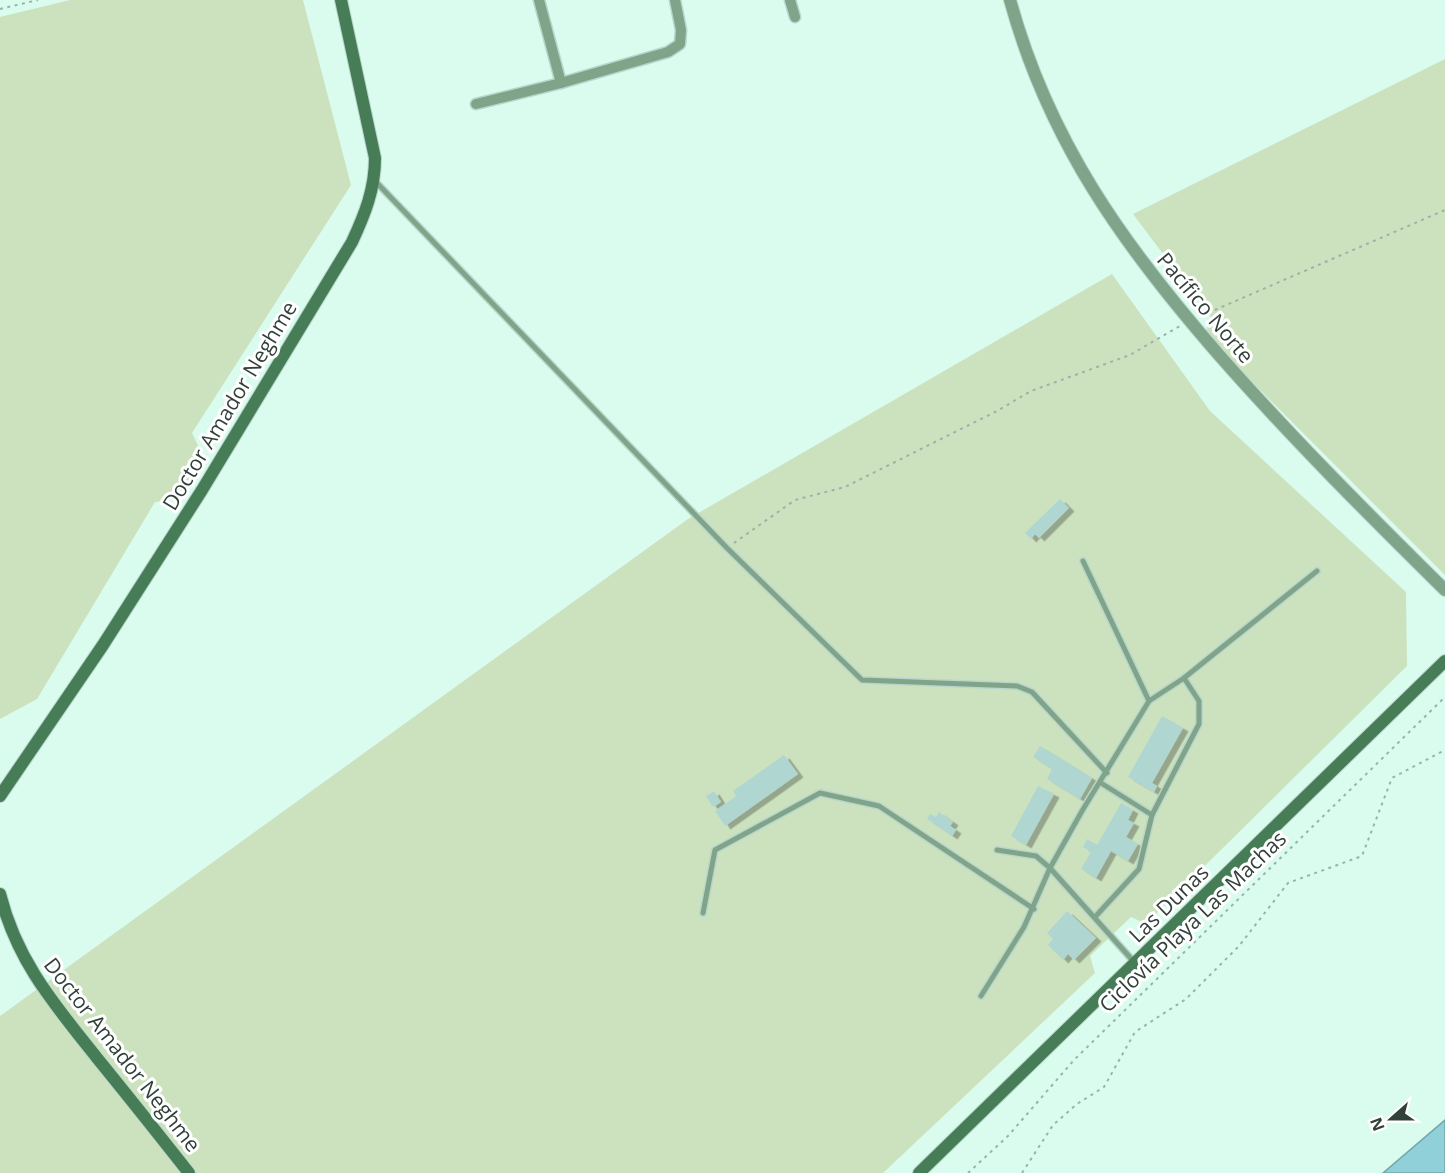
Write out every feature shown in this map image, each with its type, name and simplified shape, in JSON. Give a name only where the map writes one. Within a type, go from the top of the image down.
[{"type":"main road","name":"Doctor Amador Neghme","points":[[0,796],[103,645],[202,490],[352,242],[375,181],[375,158],[341,0]]},
{"type":"main road","name":"Las Dunas","points":[[919,1173],[1445,661]]},
{"type":"main road","name":"Doctor Amador Neghme","points":[[0,894],[15,942],[25,963],[51,1000],[189,1173]]},
{"type":"street","points":[[539,0],[561,83]]},
{"type":"street","points":[[476,104],[561,83],[668,52],[680,44],[681,30],[675,0]]},
{"type":"street","points":[[790,0],[795,17]]},
{"type":"street","name":"Pacífico Norte","points":[[1010,0],[1035,79],[1078,166],[1126,242],[1189,321],[1275,420],[1445,590]]},
{"type":"lane","points":[[375,181],[727,548],[862,680],[1017,686],[1032,692],[1107,773]]},
{"type":"lane","points":[[1083,561],[1149,701]]},
{"type":"lane","points":[[981,996],[1034,909],[1050,868],[1149,701],[1184,678],[1317,571]]},
{"type":"lane","points":[[1095,917],[1139,870],[1152,815],[1199,724],[1199,701],[1184,678]]},
{"type":"lane","points":[[1101,783],[1152,815]]},
{"type":"lane","points":[[703,913],[715,850],[820,793],[879,806],[1034,909]]},
{"type":"lane","points":[[998,850],[1036,856],[1050,868],[1136,964]]},
{"type":"path","points":[[0,9],[38,0]]},
{"type":"path","points":[[727,548],[795,500],[845,487],[997,411],[1031,391],[1130,355],[1189,321],[1445,210]]},
{"type":"path","name":"Ciclovía Playa Las Machas","points":[[968,1173],[1008,1136],[1074,1059],[1445,698]]},
{"type":"path","points":[[1022,1173],[1053,1125],[1077,1104],[1104,1087],[1134,1032],[1186,999],[1239,946],[1288,884],[1362,856],[1392,778],[1445,750]]},
{"type":"green space","points":[[70,0],[303,0],[351,185],[192,433],[205,460],[178,499],[155,502],[37,699],[0,719],[0,17]]},
{"type":"green space","points":[[1445,59],[1445,575],[1206,336],[1207,327],[1215,323],[1133,214]]},
{"type":"green space","points":[[1112,274],[1210,411],[1406,592],[1407,666],[1146,924],[1131,917],[1090,956],[1095,973],[883,1173],[0,1173],[0,1016],[688,519]]},
{"type":"water","points":[[1445,1120],[1445,1173],[1383,1173]]},
{"type":"building","points":[[1060,499],[1069,508],[1039,538],[1035,534],[1031,539],[1025,533]]},
{"type":"building","points":[[1162,716],[1183,728],[1152,783],[1157,786],[1154,792],[1128,777]]},
{"type":"building","points":[[1040,746],[1092,778],[1080,799],[1047,779],[1052,769],[1033,757]]},
{"type":"building","points":[[784,755],[798,774],[725,826],[715,811],[736,796],[733,791]]},
{"type":"building","points":[[1038,786],[1054,794],[1026,845],[1011,836]]},
{"type":"building","points":[[714,791],[721,802],[713,807],[706,796]]},
{"type":"building","points":[[1121,803],[1133,810],[1128,820],[1134,823],[1126,837],[1138,844],[1128,861],[1111,851],[1096,878],[1081,869],[1091,852],[1083,847],[1087,839],[1097,845]]},
{"type":"building","points":[[939,812],[953,822],[950,826],[956,830],[952,836],[927,819],[930,814],[936,817]]},
{"type":"building","points":[[1067,911],[1096,938],[1074,960],[1068,954],[1063,960],[1048,945],[1053,939],[1047,933]]}]
